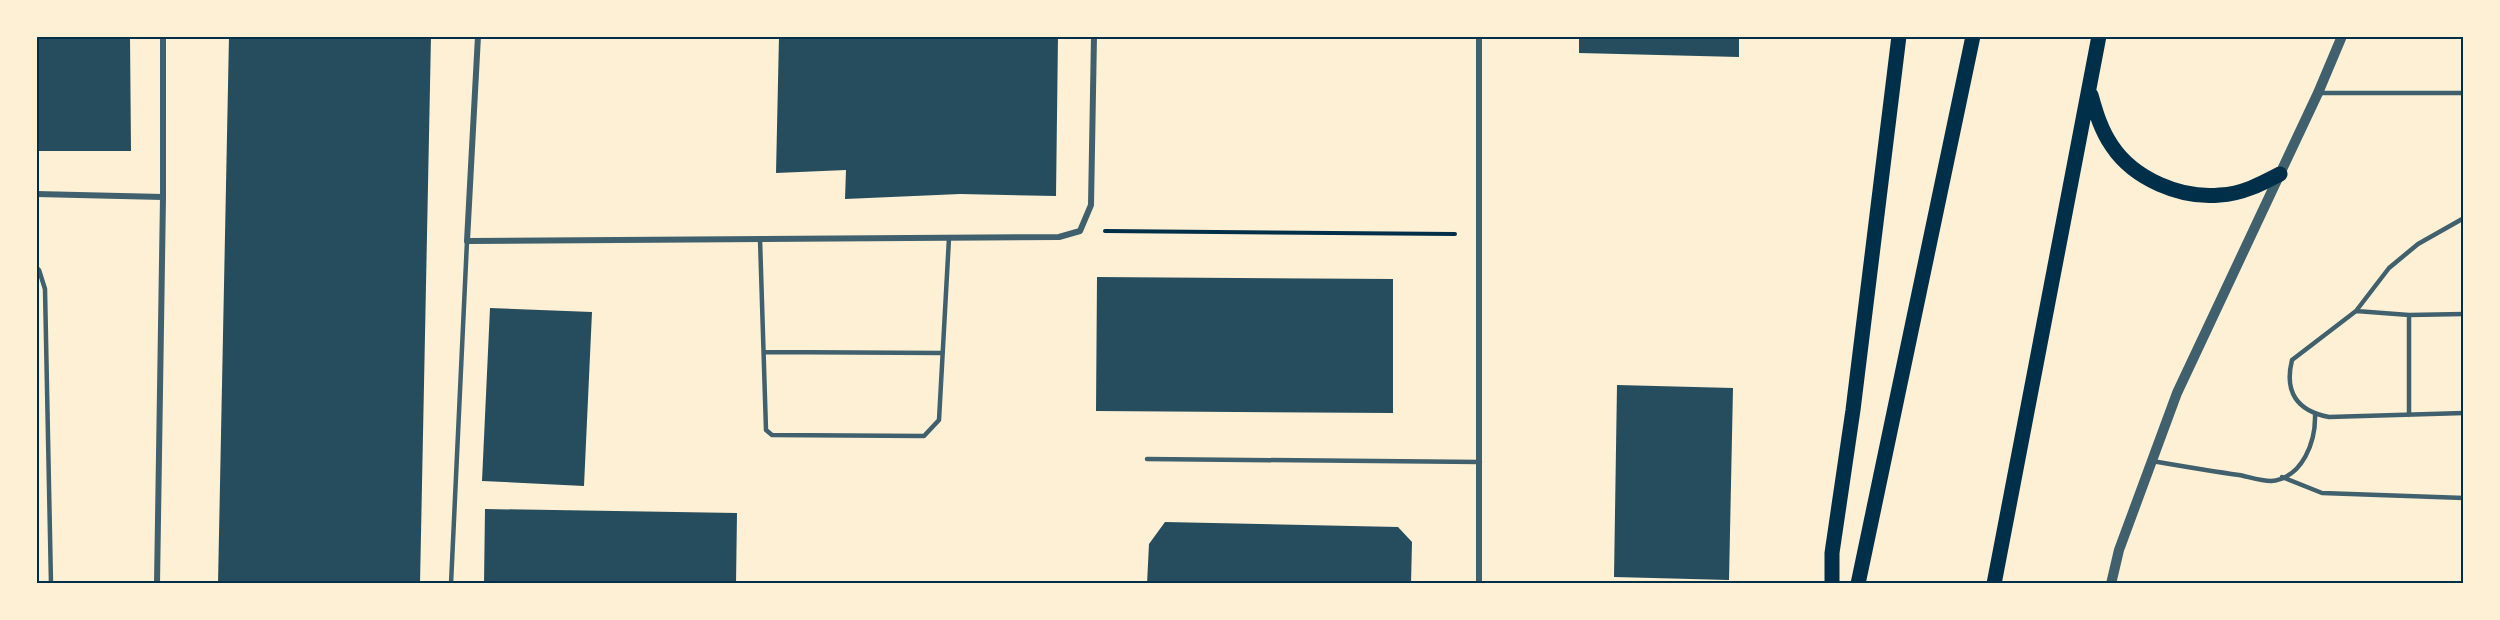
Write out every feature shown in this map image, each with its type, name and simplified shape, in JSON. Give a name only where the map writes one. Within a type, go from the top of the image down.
[{"type":"main road","points":[[1832,584],[1832,553],[1853,410],[1899,36]]},
{"type":"main road","points":[[1857,584],[1973,36]]},
{"type":"main road","points":[[1994,584],[2099,36]]},
{"type":"main road","points":[[2090,91],[2098,120],[2113,147],[2134,169],[2160,185],[2189,194],[2220,196],[2249,189],[2280,174]]},
{"type":"street","points":[[157,584],[163,36]]},
{"type":"street","points":[[478,36],[467,241],[1059,237],[1080,231],[1091,206],[1094,36]]},
{"type":"street","points":[[1479,36],[1479,584]]},
{"type":"street","points":[[2111,584],[2119,550],[2191,361],[2318,93],[2342,36]]},
{"type":"street","points":[[36,194],[163,197]]},
{"type":"lane","points":[[2318,93],[2464,93]]},
{"type":"lane","points":[[2464,218],[2449,224],[2418,244],[2390,268],[2356,311],[2292,360],[2289,384],[2293,395],[2302,407],[2314,414],[2329,417],[2464,413]]},
{"type":"lane","points":[[760,239],[766,430],[772,435],[924,436],[939,420],[949,238]]},
{"type":"lane","points":[[451,584],[467,241]]},
{"type":"lane","points":[[36,267],[45,289],[51,584]]},
{"type":"lane","points":[[2356,311],[2409,315],[2464,314]]},
{"type":"lane","points":[[2409,315],[2409,414]]},
{"type":"lane","points":[[765,351],[942,353]]},
{"type":"lane","points":[[2152,461],[2271,481],[2292,471],[2304,460],[2312,446],[2315,431],[2314,414]]},
{"type":"lane","points":[[1147,459],[1480,462]]},
{"type":"lane","points":[[2282,477],[2322,493],[2464,498]]},
{"type":"path","points":[[1080,231],[1479,234]]},
{"type":"building","points":[[36,36],[130,36],[131,151],[36,151]]},
{"type":"building","points":[[229,36],[431,36],[420,584],[218,584]]},
{"type":"building","points":[[779,36],[1058,36],[1056,196],[960,194],[845,199],[846,170],[776,173]]},
{"type":"building","points":[[1579,36],[1739,36],[1739,57],[1579,53]]},
{"type":"building","points":[[1097,277],[1393,279],[1393,413],[1096,411]]},
{"type":"building","points":[[490,308],[592,312],[584,486],[482,481]]},
{"type":"building","points":[[1617,385],[1733,388],[1729,580],[1614,577]]},
{"type":"building","points":[[485,509],[737,513],[736,584],[484,584]]},
{"type":"building","points":[[1165,522],[1398,527],[1412,542],[1411,584],[1147,584],[1149,544]]}]
